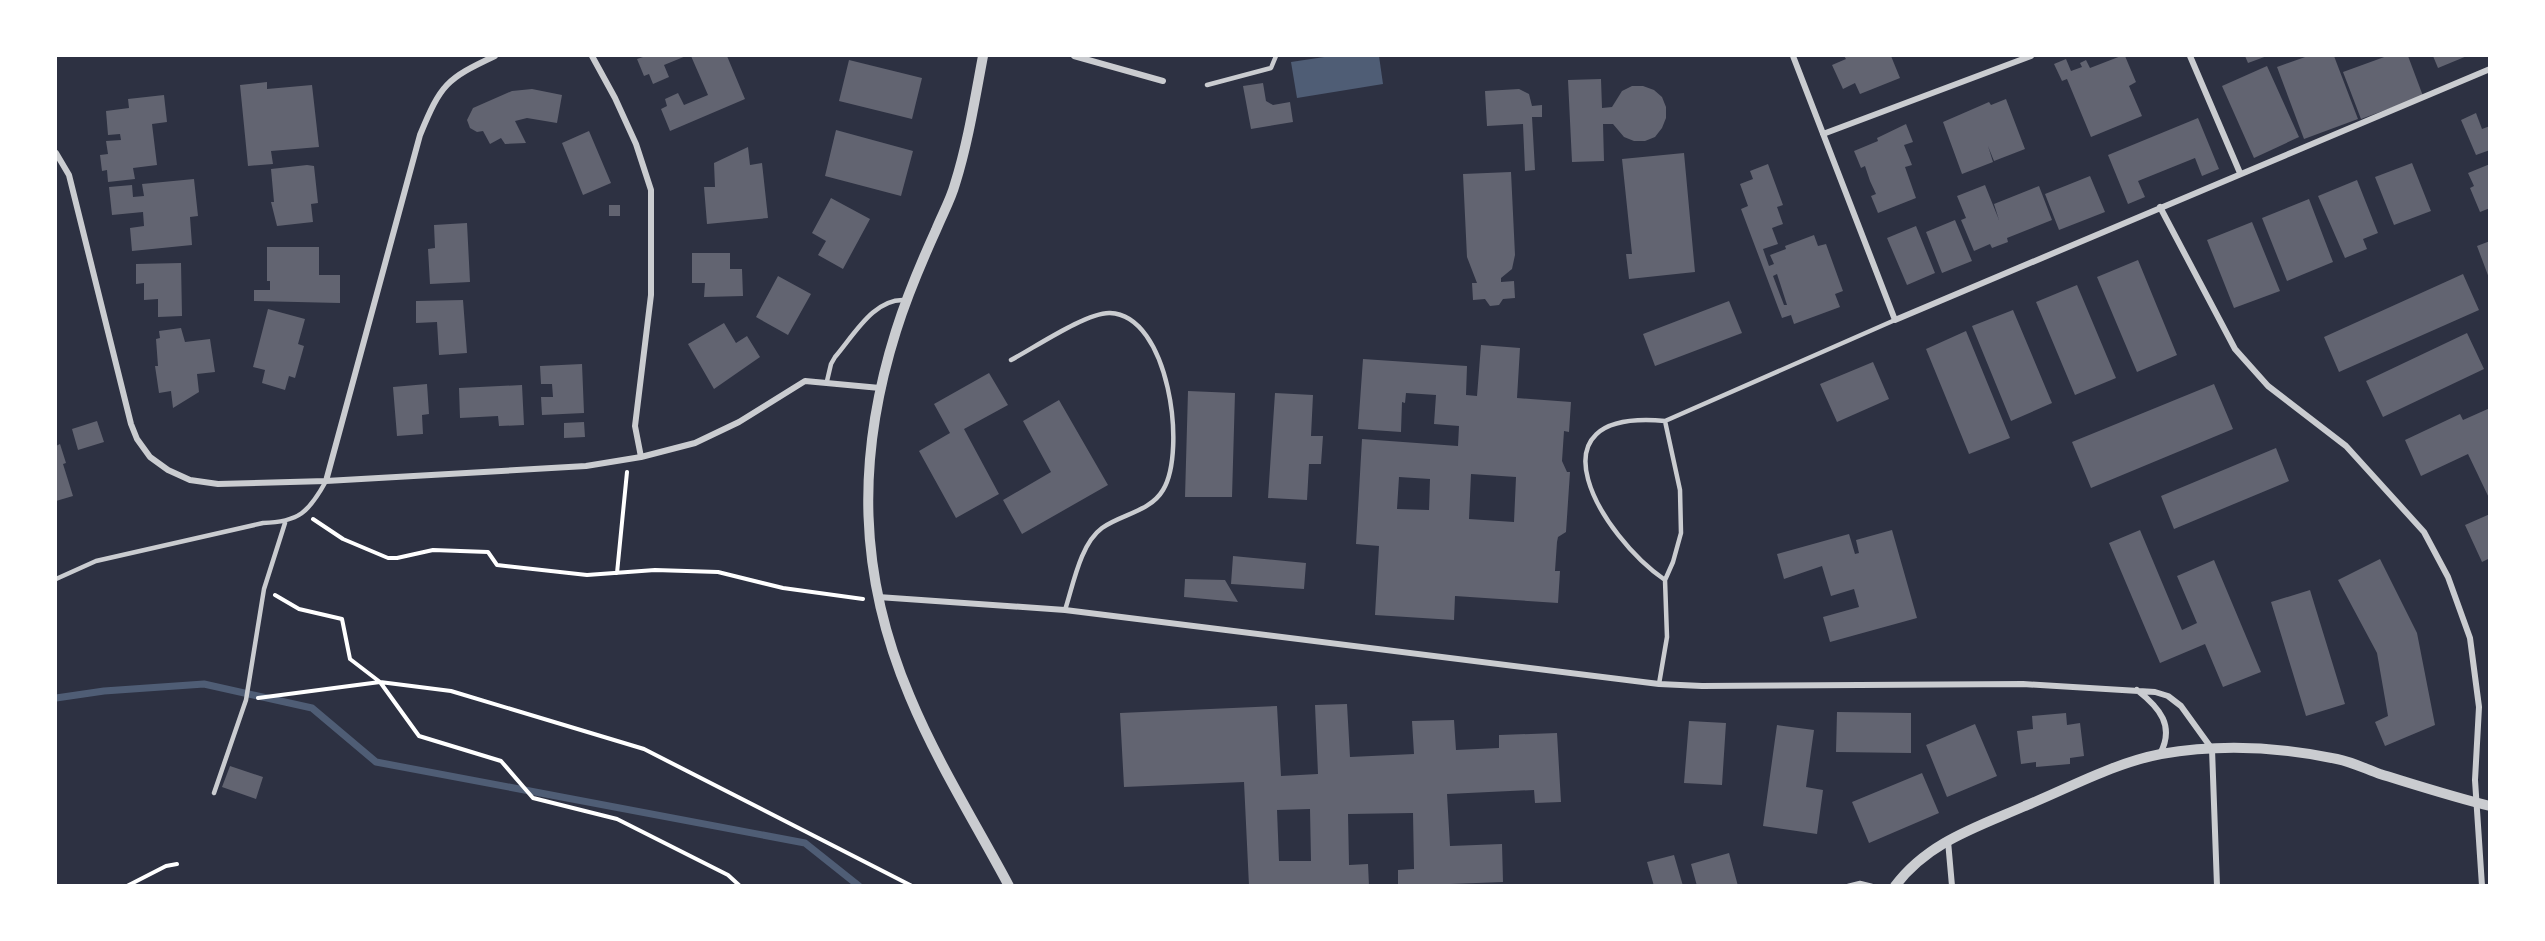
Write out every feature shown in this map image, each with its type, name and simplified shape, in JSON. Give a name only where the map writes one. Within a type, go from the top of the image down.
[{"type":"street","points":[[326,481],[423,126],[434,101],[445,85],[458,73],[495,56]]},
{"type":"street","points":[[592,56],[632,135],[651,190],[651,295],[635,426],[642,457]]},
{"type":"street","points":[[983,56],[955,185],[908,300],[880,388],[870,455],[867,521],[877,599],[892,651],[910,699],[1009,885]]},
{"type":"street","points":[[1074,56],[1163,81]]},
{"type":"street","points":[[1793,56],[1895,320],[2490,69]]},
{"type":"street","points":[[1823,134],[2031,56]]},
{"type":"street","points":[[2190,56],[2240,173]]},
{"type":"street","points":[[56,153],[69,176],[131,424],[143,448],[160,465],[190,480],[218,484],[326,481],[562,468],[626,460],[695,443],[739,422],[805,381],[827,381],[880,388]]},
{"type":"street","points":[[2160,207],[2235,349],[2268,386],[2346,446],[2424,532],[2448,577],[2470,638],[2479,707],[2475,780],[2482,885]]},
{"type":"street","points":[[877,599],[1065,610],[1659,684],[1713,686],[2023,684],[2136,690],[2163,694],[2174,699],[2187,712],[2212,749],[2217,885]]},
{"type":"street","points":[[2136,690],[2156,708],[2165,723],[2167,736],[2160,754]]},
{"type":"street","points":[[1895,885],[1909,867],[1932,849],[1948,841],[2120,766],[2160,754],[2212,749],[2287,750],[2340,760],[2490,806]]},
{"type":"street","points":[[1948,841],[1952,885]]},
{"type":"lane","points":[[1207,86],[1271,68],[1276,56]]},
{"type":"lane","points":[[827,381],[835,357],[872,314],[892,299],[908,300]]},
{"type":"lane","points":[[1011,360],[1084,320],[1109,313],[1127,318],[1150,339],[1167,380],[1173,429],[1170,475],[1163,492],[1138,510],[1100,529],[1083,553],[1065,610]]},
{"type":"lane","points":[[1665,579],[1645,566],[1601,511],[1586,474],[1584,458],[1587,446],[1595,433],[1610,424],[1642,419],[1665,421],[1895,320]]},
{"type":"lane","points":[[1659,684],[1667,637],[1665,579],[1673,562],[1681,532],[1680,490],[1665,421]]},
{"type":"lane","points":[[56,579],[96,561],[263,523],[285,523],[312,506],[326,481]]},
{"type":"lane","points":[[214,793],[246,700],[264,590],[285,523]]},
{"type":"lane","points":[[1848,885],[1860,883],[1872,885]]},
{"type":"path","points":[[617,573],[627,476],[626,460]]},
{"type":"path","points":[[303,511],[343,539],[388,558],[433,550],[488,552],[497,565],[508,568],[587,575],[655,570],[718,572],[783,588],[877,599]]},
{"type":"path","points":[[264,590],[299,609],[342,619],[350,659],[380,682],[419,736],[501,761],[533,798],[617,819],[728,875],[740,885]]},
{"type":"path","points":[[246,700],[380,682],[451,691],[644,749],[912,885]]},
{"type":"path","points":[[127,885],[177,864]]},
{"type":"water","points":[[1331,56],[1379,56],[1383,84],[1297,98],[1291,62]]},
{"type":"building","points":[[646,56],[686,56],[664,65],[669,77],[653,84],[649,74],[644,76],[637,59]]},
{"type":"building","points":[[691,56],[727,56],[745,99],[670,131],[661,109],[667,106],[665,99],[678,93],[684,105],[708,95]]},
{"type":"building","points":[[1844,56],[1891,56],[1900,78],[1860,94],[1855,83],[1843,89],[1832,65],[1846,59]]},
{"type":"building","points":[[2125,56],[2136,82],[2129,86],[2142,116],[2091,137],[2067,79],[2062,81],[2054,64],[2066,59],[2071,71],[2082,67],[2080,63],[2086,60],[2090,68]]},
{"type":"building","points":[[2245,56],[2267,56],[2248,63]]},
{"type":"building","points":[[2308,56],[2334,56],[2358,119],[2304,139],[2277,67]]},
{"type":"building","points":[[2387,56],[2408,56],[2423,96],[2361,119],[2343,72]]},
{"type":"building","points":[[2433,56],[2467,56],[2438,68]]},
{"type":"building","points":[[849,60],[922,78],[912,119],[839,101]]},
{"type":"building","points":[[2267,66],[2299,137],[2254,158],[2222,86]]},
{"type":"building","points":[[1601,79],[1602,108],[1612,107],[1622,91],[1632,86],[1643,86],[1654,90],[1662,97],[1666,107],[1666,118],[1655,137],[1645,141],[1634,141],[1624,137],[1613,124],[1603,124],[1604,161],[1572,162],[1568,80]]},
{"type":"building","points":[[267,82],[267,89],[312,85],[319,147],[271,151],[273,164],[248,166],[240,85]]},
{"type":"building","points":[[1263,83],[1266,101],[1273,105],[1290,102],[1293,122],[1251,129],[1243,86]]},
{"type":"building","points":[[532,89],[562,95],[557,123],[527,118],[515,121],[526,143],[505,144],[501,138],[490,144],[483,131],[477,132],[470,128],[467,120],[473,108],[512,91]]},
{"type":"building","points":[[1519,89],[1529,94],[1532,106],[1542,105],[1542,117],[1532,117],[1535,170],[1525,171],[1523,124],[1487,126],[1485,91]]},
{"type":"building","points":[[164,95],[167,122],[152,124],[157,165],[133,168],[135,179],[108,182],[107,170],[102,171],[100,155],[108,154],[106,141],[121,140],[120,134],[108,135],[106,111],[129,108],[128,99]]},
{"type":"building","points":[[2006,99],[2025,149],[1994,161],[1988,146],[1993,162],[1962,174],[1943,122],[1989,102],[1991,105]]},
{"type":"building","points":[[2476,113],[2482,129],[2490,126],[2490,150],[2476,155],[2461,120]]},
{"type":"building","points":[[2198,118],[2219,169],[2202,176],[2195,158],[2138,181],[2145,197],[2128,204],[2108,155]]},
{"type":"building","points":[[1906,124],[1913,142],[1904,145],[1912,165],[1905,167],[1916,198],[1878,213],[1871,196],[1876,194],[1865,166],[1861,168],[1854,151],[1878,141],[1877,138]]},
{"type":"building","points":[[836,130],[913,151],[901,196],[825,176]]},
{"type":"building","points":[[589,131],[611,183],[583,195],[562,143]]},
{"type":"building","points":[[748,147],[750,165],[762,163],[768,218],[707,224],[704,187],[715,187],[714,163]]},
{"type":"building","points":[[1684,153],[1695,272],[1629,279],[1626,254],[1632,254],[1622,159]]},
{"type":"building","points":[[2412,163],[2431,211],[2394,225],[2375,177]]},
{"type":"building","points":[[1768,164],[1783,205],[1777,207],[1783,224],[1772,228],[1778,244],[1763,249],[1769,266],[1774,264],[1770,255],[1786,249],[1785,246],[1814,235],[1818,246],[1826,244],[1843,291],[1835,294],[1840,307],[1794,324],[1791,315],[1782,318],[1741,209],[1748,206],[1740,184],[1753,179],[1750,171]],"holes":[[[1777,274],[1787,305],[1784,305],[1773,276]]]},
{"type":"building","points":[[2490,164],[2490,208],[2480,212],[2470,188],[2474,186],[2468,173]]},
{"type":"building","points":[[314,166],[318,203],[311,204],[313,222],[277,226],[271,202],[274,202],[271,169]]},
{"type":"building","points":[[1511,172],[1515,255],[1512,269],[1501,278],[1501,282],[1514,281],[1515,298],[1503,299],[1499,305],[1490,306],[1485,299],[1473,300],[1472,283],[1477,283],[1467,257],[1463,174]]},
{"type":"building","points":[[2090,176],[2105,212],[2059,230],[2045,194]]},
{"type":"building","points":[[194,179],[198,216],[190,217],[192,245],[132,251],[130,228],[144,226],[143,212],[112,215],[109,187],[132,185],[133,197],[144,196],[142,184]]},
{"type":"building","points":[[2357,180],[2378,233],[2363,239],[2367,249],[2345,258],[2318,196]]},
{"type":"building","points":[[1985,185],[1999,220],[1994,204],[2039,186],[2052,220],[2007,238],[2008,242],[1992,248],[1990,244],[1974,251],[1961,220],[1966,218],[1957,196]]},
{"type":"building","points":[[831,198],[870,219],[843,269],[818,255],[826,241],[812,233]]},
{"type":"building","points":[[2309,199],[2333,262],[2287,281],[2262,218]]},
{"type":"building","points":[[609,205],[620,205],[620,216],[609,216]]},
{"type":"building","points":[[1955,220],[1972,261],[1942,273],[1926,232]]},
{"type":"building","points":[[2252,222],[2280,291],[2234,308],[2207,240]]},
{"type":"building","points":[[467,223],[470,282],[430,284],[428,249],[435,248],[434,225]]},
{"type":"building","points":[[1916,226],[1935,273],[1907,285],[1887,238]]},
{"type":"building","points":[[2490,241],[2490,278],[2489,278],[2477,246]]},
{"type":"building","points":[[267,247],[319,247],[319,275],[340,275],[340,303],[254,301],[254,290],[270,290],[270,281],[267,281]]},
{"type":"building","points":[[692,253],[730,253],[730,269],[742,269],[743,296],[704,297],[705,283],[692,283]]},
{"type":"building","points":[[2138,260],[2177,355],[2137,372],[2097,277]]},
{"type":"building","points":[[181,263],[182,316],[158,317],[158,299],[144,300],[144,283],[136,284],[136,264]]},
{"type":"building","points":[[2463,274],[2479,310],[2339,372],[2324,337]]},
{"type":"building","points":[[778,276],[811,294],[788,335],[756,317]]},
{"type":"building","points":[[2077,285],[2116,378],[2075,395],[2036,302]]},
{"type":"building","points":[[463,300],[467,353],[439,355],[437,322],[416,323],[416,301]]},
{"type":"building","points":[[1729,301],[1742,333],[1655,366],[1643,334]]},
{"type":"building","points":[[268,309],[305,319],[298,344],[304,346],[295,378],[289,376],[285,390],[262,383],[265,370],[253,367]]},
{"type":"building","points":[[2013,310],[2052,403],[2011,421],[1972,326]]},
{"type":"building","points":[[724,323],[736,343],[747,336],[760,357],[714,389],[688,344]]},
{"type":"building","points":[[181,328],[185,342],[210,339],[215,372],[197,374],[199,392],[173,408],[171,391],[159,393],[155,366],[158,366],[156,339],[160,338],[159,331]]},
{"type":"building","points":[[1966,331],[2010,438],[1969,454],[1926,349]]},
{"type":"building","points":[[2467,333],[2484,369],[2383,417],[2366,381]]},
{"type":"building","points":[[1481,345],[1520,348],[1517,398],[1571,402],[1569,432],[1564,431],[1562,461],[1567,472],[1570,472],[1566,532],[1558,537],[1557,542],[1555,571],[1560,571],[1558,603],[1455,596],[1454,620],[1375,615],[1379,546],[1356,544],[1362,439],[1458,446],[1459,426],[1434,424],[1436,395],[1406,393],[1405,403],[1402,402],[1401,432],[1358,429],[1363,359],[1467,366],[1466,395],[1477,396]],"holes":[[[1471,474],[1516,477],[1514,522],[1469,519]],[[1399,477],[1430,479],[1429,510],[1397,509]]]},
{"type":"building","points":[[1873,362],[1889,399],[1837,422],[1820,384]]},
{"type":"building","points":[[582,364],[584,413],[542,415],[541,397],[553,397],[552,384],[541,384],[540,366]]},
{"type":"building","points":[[989,373],[1008,405],[964,429],[999,494],[956,518],[919,451],[950,433],[934,404]]},
{"type":"building","points":[[427,384],[429,414],[422,415],[423,434],[397,436],[393,387]]},
{"type":"building","points":[[2214,384],[2233,429],[2091,488],[2072,442]]},
{"type":"building","points":[[522,385],[524,425],[499,426],[498,416],[460,418],[459,388]]},
{"type":"building","points":[[1188,391],[1235,393],[1232,497],[1185,497]]},
{"type":"building","points":[[1275,393],[1313,395],[1311,436],[1323,436],[1321,464],[1309,464],[1307,500],[1268,498]]},
{"type":"building","points":[[1059,400],[1108,485],[1022,534],[1003,500],[1051,472],[1023,421]]},
{"type":"building","points":[[2490,408],[2490,500],[2468,454],[2421,476],[2405,440],[2460,414],[2463,420]]},
{"type":"building","points":[[97,421],[104,442],[78,450],[72,429]]},
{"type":"building","points":[[584,422],[585,437],[564,438],[564,423]]},
{"type":"building","points":[[60,444],[66,463],[63,464],[73,496],[56,501],[56,446]]},
{"type":"building","points":[[2276,448],[2289,481],[2174,529],[2161,496]]},
{"type":"building","points":[[2490,514],[2490,558],[2482,562],[2465,525]]},
{"type":"building","points":[[1892,530],[1917,618],[1830,642],[1823,617],[1859,607],[1854,589],[1831,596],[1822,566],[1784,579],[1777,554],[1849,534],[1855,554],[1859,553],[1856,540]]},
{"type":"building","points":[[2140,530],[2182,630],[2197,623],[2177,576],[2214,560],[2261,672],[2223,687],[2205,644],[2160,663],[2109,543]]},
{"type":"building","points":[[1233,556],[1306,563],[1304,589],[1231,584]]},
{"type":"building","points":[[2380,559],[2417,633],[2435,725],[2385,746],[2375,722],[2388,716],[2377,653],[2338,580]]},
{"type":"building","points":[[1185,579],[1225,580],[1238,602],[1184,597]]},
{"type":"building","points":[[2310,590],[2345,704],[2306,716],[2271,602]]},
{"type":"building","points":[[1347,704],[1350,757],[1414,754],[1412,721],[1454,720],[1456,750],[1499,748],[1499,735],[1557,733],[1561,802],[1535,803],[1534,790],[1447,794],[1450,846],[1502,844],[1503,882],[1398,886],[1398,870],[1414,869],[1413,813],[1348,814],[1349,865],[1368,864],[1369,886],[1249,886],[1244,782],[1124,787],[1120,713],[1277,706],[1281,776],[1318,774],[1315,705]],"holes":[[[1310,809],[1311,861],[1279,861],[1277,810]]]},
{"type":"building","points":[[1837,712],[1911,713],[1911,753],[1836,752]]},
{"type":"building","points":[[2066,713],[2067,725],[2080,723],[2084,756],[2070,758],[2070,764],[2036,767],[2036,762],[2021,764],[2017,731],[2033,729],[2032,716]]},
{"type":"building","points":[[1689,721],[1726,723],[1722,785],[1684,783]]},
{"type":"building","points":[[1975,724],[1997,776],[1947,797],[1926,745]]},
{"type":"building","points":[[1777,725],[1814,730],[1806,787],[1823,790],[1817,834],[1763,826]]},
{"type":"building","points":[[230,766],[263,777],[256,799],[222,787]]},
{"type":"building","points":[[1922,773],[1939,813],[1869,843],[1852,802]]},
{"type":"building","points":[[1729,853],[1738,886],[1697,886],[1691,864]]},
{"type":"building","points":[[1674,855],[1683,886],[1654,886],[1647,862]]},
{"type":"waterway","points":[[56,698],[104,691],[204,684],[312,708],[376,762],[805,843],[859,886]]}]
